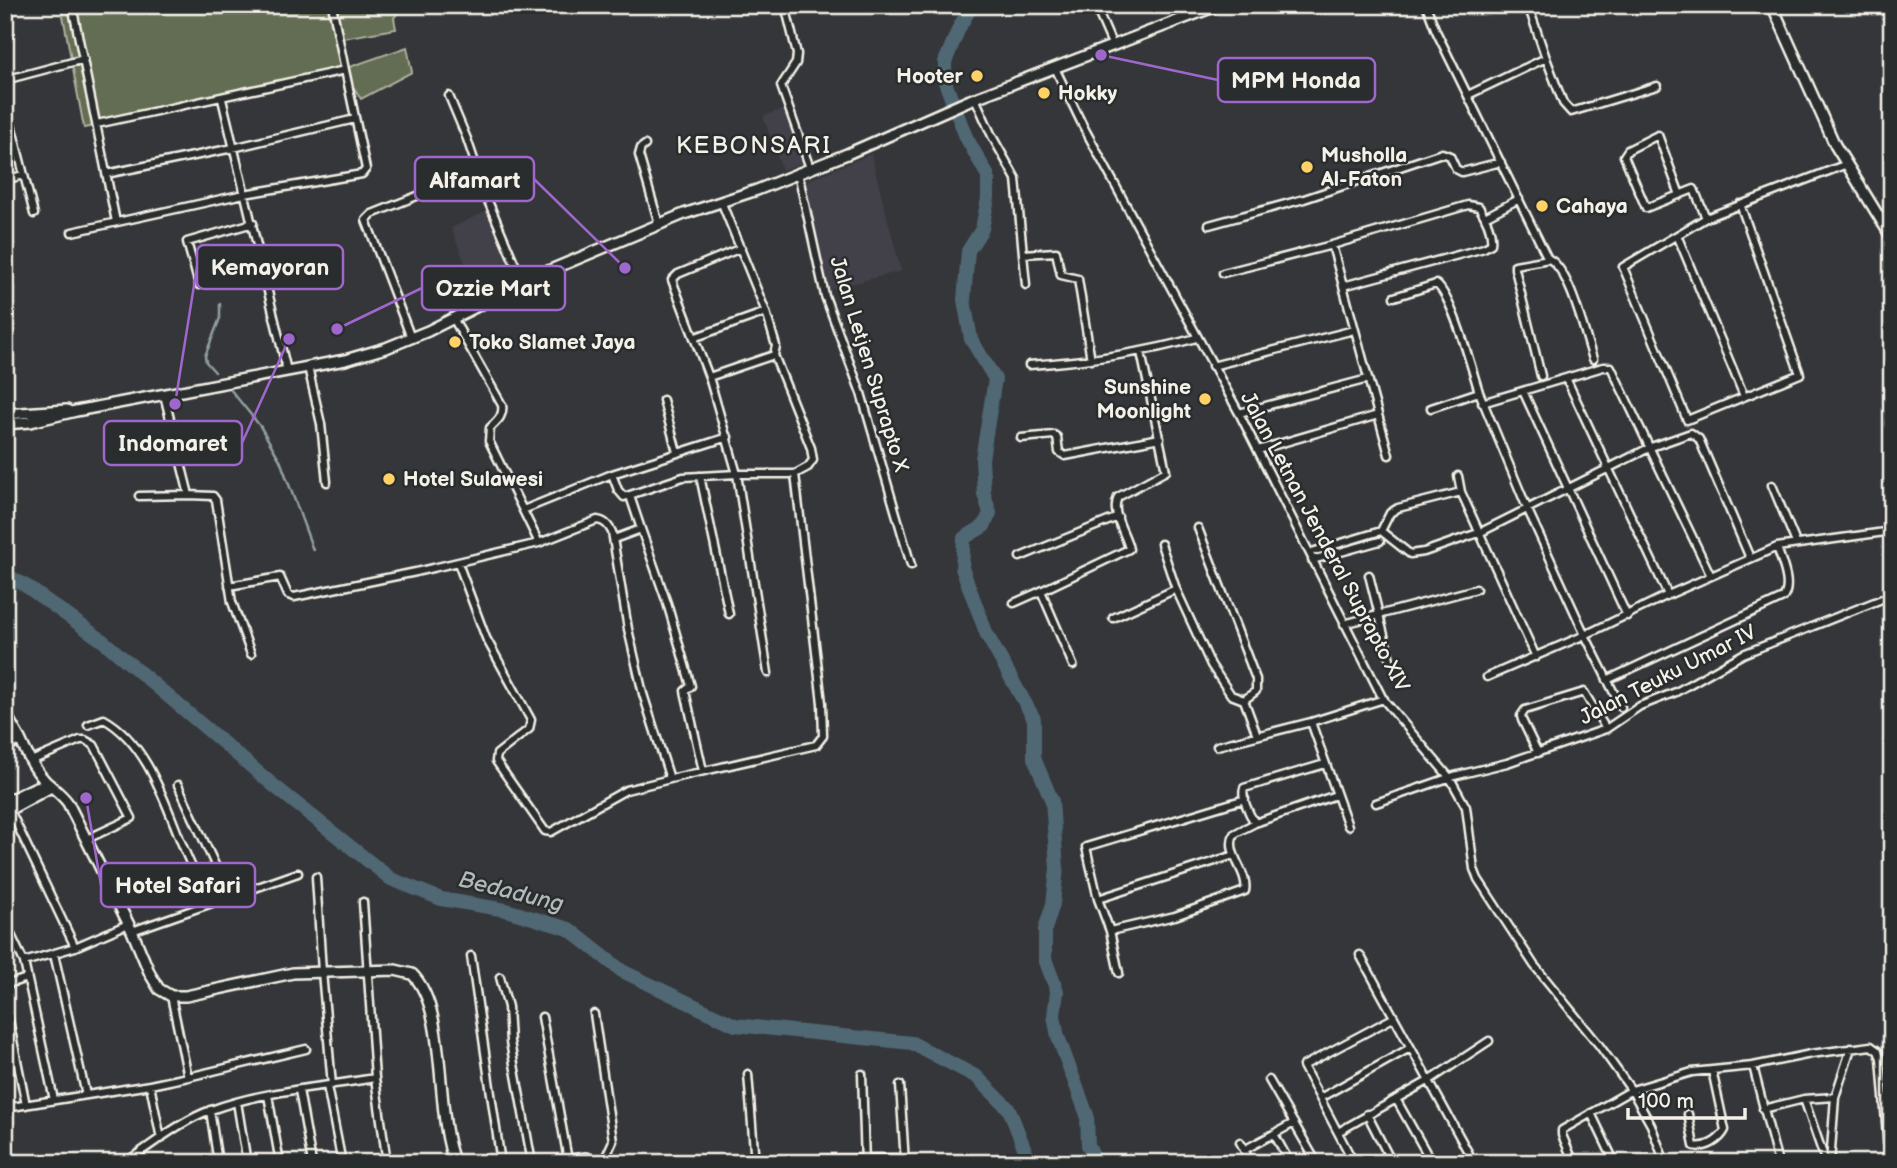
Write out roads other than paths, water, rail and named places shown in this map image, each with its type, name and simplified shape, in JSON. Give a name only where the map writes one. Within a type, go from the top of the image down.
[{"type":"highway","points":[[5,1154],[10,1163]]},
{"type":"main road","points":[[5,424],[61,410],[76,411],[345,360],[411,338],[523,284],[659,224],[757,190],[972,99],[1219,5]]},
{"type":"main road","points":[[1772,5],[1835,145],[1892,238]]},
{"type":"main road","points":[[5,414],[29,417]]},
{"type":"main road","points":[[5,713],[30,761],[68,803],[88,839],[149,974],[159,989],[172,996],[186,996],[293,973],[395,970],[412,974],[424,990],[439,1059],[447,1132],[455,1163]]},
{"type":"main road","points":[[5,747],[19,739]]},
{"type":"main road","points":[[6,807],[51,787]]},
{"type":"main road","points":[[551,1163],[586,1158],[601,1163]]},
{"type":"street","points":[[72,5],[116,222]]},
{"type":"street","points":[[72,232],[244,194],[365,172],[332,5]]},
{"type":"street","points":[[785,5],[797,54],[796,63],[781,86],[810,167]]},
{"type":"street","points":[[1095,5],[1112,44]]},
{"type":"street","points":[[1426,5],[1436,31],[1548,259]]},
{"type":"street","points":[[1530,11],[1563,103],[1571,112],[1657,86]]},
{"type":"street","points":[[1468,95],[1546,58]]},
{"type":"street","points":[[5,80],[84,59]]},
{"type":"street","name":"Jalan Letnan Jenderal Suprapto XIV","points":[[1055,68],[1196,338],[1239,413],[1384,699],[1450,778],[1466,807],[1474,869],[1478,880],[1534,965],[1599,1045],[1632,1091],[1651,1125],[1662,1162]]},
{"type":"street","points":[[97,124],[222,99],[345,70]]},
{"type":"street","points":[[449,96],[488,201],[523,284]]},
{"type":"street","points":[[222,99],[287,371]]},
{"type":"street","points":[[972,99],[1016,180],[1026,285]]},
{"type":"street","points":[[5,101],[34,214]]},
{"type":"street","points":[[106,174],[355,119]]},
{"type":"street","points":[[1680,195],[1658,135],[1628,150],[1624,156],[1646,208],[1680,195],[1694,189],[1706,218]]},
{"type":"street","points":[[645,145],[639,156],[659,224]]},
{"type":"street","points":[[1209,225],[1304,199],[1442,153],[1447,154],[1456,169],[1462,172],[1501,162]]},
{"type":"street","points":[[1740,204],[1800,374],[1687,420],[1622,270],[1625,265],[1706,218],[1740,204],[1847,164]]},
{"type":"street","name":"Jalan Letjen Suprapto X","points":[[797,173],[825,296],[861,393],[911,565]]},
{"type":"street","points":[[5,180],[23,175]]},
{"type":"street","points":[[411,338],[366,220],[372,214],[422,194]]},
{"type":"street","points":[[1485,216],[1519,199]]},
{"type":"street","points":[[612,474],[621,495],[630,496],[667,481],[700,476],[795,474],[808,467],[813,460],[811,448],[774,355],[776,346],[766,312],[721,201]]},
{"type":"street","points":[[1223,273],[1332,245],[1468,205],[1479,206],[1485,216],[1492,237],[1490,244],[1484,248],[1343,286]]},
{"type":"street","points":[[199,285],[187,242],[253,223]]},
{"type":"street","points":[[1677,235],[1744,396]]},
{"type":"street","points":[[1332,245],[1389,454]]},
{"type":"street","points":[[741,248],[678,274],[672,280],[695,337],[728,437],[737,474],[768,673]]},
{"type":"street","points":[[1023,254],[1056,251],[1062,275],[1078,279],[1091,360]]},
{"type":"street","points":[[1541,376],[1515,269],[1515,265],[1521,262],[1548,259],[1555,262],[1571,290],[1593,359]]},
{"type":"street","points":[[1394,297],[1433,284],[1440,286],[1447,298],[1482,403],[1585,635],[1621,707]]},
{"type":"street","points":[[695,337],[766,312]]},
{"type":"street","points":[[453,318],[502,405],[500,418],[490,428],[489,441],[539,543]]},
{"type":"street","points":[[1212,366],[1354,330]]},
{"type":"street","points":[[1029,365],[1091,360],[1141,352],[1196,338]]},
{"type":"street","points":[[1014,603],[1129,549],[1115,506],[1118,497],[1166,471],[1141,352]]},
{"type":"street","points":[[709,377],[774,355]]},
{"type":"street","points":[[308,367],[321,424],[327,482]]},
{"type":"street","points":[[1482,403],[1603,367],[1611,367],[1711,576]]},
{"type":"street","points":[[1566,378],[1668,595]]},
{"type":"street","points":[[1239,413],[1368,379]]},
{"type":"street","points":[[1523,390],[1627,616]]},
{"type":"street","points":[[1431,408],[1479,392]]},
{"type":"street","points":[[164,395],[189,495]]},
{"type":"street","points":[[663,400],[677,452]]},
{"type":"street","points":[[1258,450],[1378,415]]},
{"type":"street","points":[[1381,531],[1410,554],[1424,552],[1481,532],[1527,508],[1568,491],[1651,447],[1687,434],[1696,435],[1751,558]]},
{"type":"street","points":[[1021,438],[1054,435],[1057,437],[1059,452],[1065,456],[1160,438]]},
{"type":"street","points":[[523,510],[612,474],[728,437]]},
{"type":"street","points":[[458,563],[486,638],[531,720],[529,729],[497,754],[496,761],[545,831],[551,832],[626,790],[816,744],[823,736],[809,579],[795,474]]},
{"type":"street","points":[[700,476],[729,614]]},
{"type":"street","points":[[1458,476],[1461,492],[1536,657]]},
{"type":"street","points":[[1772,485],[1796,543]]},
{"type":"street","points":[[1315,551],[1381,531],[1390,513],[1398,508],[1461,492]]},
{"type":"street","points":[[139,496],[213,496],[216,500],[232,602],[251,654]]},
{"type":"street","points":[[630,496],[667,603],[691,685],[685,691],[703,771]]},
{"type":"street","points":[[1020,557],[1118,517]]},
{"type":"street","points":[[229,586],[280,577],[288,595],[294,597],[539,543],[602,520],[608,525],[614,539],[628,629],[643,694],[670,779]]},
{"type":"street","points":[[1198,528],[1256,679],[1256,691],[1244,700]]},
{"type":"street","points":[[614,539],[641,529]]},
{"type":"street","points":[[1487,677],[1777,547],[1892,531]]},
{"type":"street","points":[[1312,560],[1380,541]]},
{"type":"street","points":[[1161,544],[1176,589],[1221,683],[1231,695],[1244,700],[1257,735]]},
{"type":"street","points":[[1608,680],[1783,598],[1788,590],[1777,547]]},
{"type":"street","points":[[1369,575],[1390,659]]},
{"type":"street","points":[[1113,618],[1176,589]]},
{"type":"street","points":[[1344,624],[1476,589]]},
{"type":"street","points":[[1041,591],[1073,665]]},
{"type":"street","name":"Jalan Teuku Umar IV","points":[[1376,803],[1606,729],[1640,706],[1676,692],[1743,654],[1892,595]]},
{"type":"street","points":[[1538,753],[1522,720],[1521,716],[1525,710],[1584,692],[1606,729]]},
{"type":"street","points":[[1217,747],[1384,699]]},
{"type":"street","points":[[88,725],[104,719],[129,739],[156,781],[191,865],[211,903]]},
{"type":"street","points":[[1311,722],[1348,826]]},
{"type":"street","points":[[30,761],[80,740],[94,745],[132,818],[88,839]]},
{"type":"street","points":[[1255,823],[1242,792],[1244,788],[1325,764]]},
{"type":"street","points":[[178,785],[230,897]]},
{"type":"street","points":[[1110,931],[1175,916],[1245,891],[1246,884],[1231,842],[1234,834],[1255,823],[1336,795]]},
{"type":"street","points":[[1119,973],[1110,931],[1098,899],[1086,852],[1088,844],[1245,799]]},
{"type":"street","points":[[6,807],[75,947]]},
{"type":"street","points":[[1098,899],[1234,855]]},
{"type":"street","points":[[24,962],[298,873]]},
{"type":"street","points":[[316,877],[330,1085],[342,1163]]},
{"type":"street","points":[[363,902],[375,1078],[387,1163]]},
{"type":"street","points":[[5,922],[24,962],[54,1100]]},
{"type":"street","points":[[54,954],[86,1095]]},
{"type":"street","points":[[1360,955],[1474,1163]]},
{"type":"street","points":[[471,956],[501,1163]]},
{"type":"street","points":[[5,985],[27,978]]},
{"type":"street","points":[[500,978],[508,1007],[510,1042],[532,1163]]},
{"type":"street","points":[[172,996],[188,1077]]},
{"type":"street","points":[[5,1000],[26,1105]]},
{"type":"street","points":[[594,1014],[613,1141],[601,1163]]},
{"type":"street","points":[[542,1017],[566,1161]]},
{"type":"street","points":[[1354,1163],[1303,1065],[1393,1018]]},
{"type":"street","points":[[1338,1132],[1430,1080],[1489,1041]]},
{"type":"street","points":[[1574,1163],[1561,1132],[1632,1091],[1692,1072],[1753,1066],[1871,1045],[1881,1058],[1888,1113],[1889,1163]]},
{"type":"street","points":[[1320,1098],[1410,1048]]},
{"type":"street","points":[[1828,1163],[1835,1097],[1851,1048]]},
{"type":"street","points":[[5,1108],[150,1085],[306,1049]]},
{"type":"street","points":[[1753,1066],[1778,1163]]},
{"type":"street","points":[[1688,1114],[1694,1146],[1703,1147],[1721,1137],[1725,1130],[1712,1070]]},
{"type":"street","points":[[748,1074],[755,1163]]},
{"type":"street","points":[[862,1074],[864,1161]]},
{"type":"street","points":[[124,1163],[210,1111],[237,1102],[375,1078]]},
{"type":"street","points":[[1269,1080],[1317,1163]]},
{"type":"street","points":[[150,1085],[161,1139]]},
{"type":"street","points":[[802,1163],[905,1161],[900,1085]]},
{"type":"street","points":[[299,1090],[312,1163]]},
{"type":"street","points":[[268,1096],[280,1163]]},
{"type":"street","points":[[1763,1109],[1804,1099],[1835,1097]]},
{"type":"street","points":[[1396,1099],[1432,1163]]},
{"type":"street","points":[[1804,1099],[1828,1163]]},
{"type":"street","points":[[237,1102],[247,1163]]},
{"type":"street","points":[[210,1111],[218,1163]]},
{"type":"street","points":[[1591,1113],[1615,1163]]},
{"type":"street","points":[[1367,1114],[1392,1163]]},
{"type":"street","points":[[1251,1163],[1242,1146],[1294,1123]]},
{"type":"street","points":[[1274,1134],[1290,1163]]},
{"type":"waterway","points":[[972,5],[945,62],[945,82],[966,137],[988,176],[988,198],[982,229],[968,251],[964,300],[971,339],[995,379],[982,459],[984,494],[990,513],[984,526],[964,538],[962,568],[987,635],[1034,719],[1034,758],[1052,801],[1057,868],[1053,904],[1045,929],[1045,959],[1057,991],[1054,1016],[1058,1037],[1087,1115],[1088,1145],[1096,1163]]},
{"type":"waterway","points":[[215,372],[206,362],[205,356],[220,318],[220,304]]},
{"type":"waterway","points":[[230,389],[260,426],[280,460],[313,550]]},
{"type":"waterway","name":"Bedadung","points":[[5,574],[103,641],[273,785],[391,879],[441,899],[506,910],[569,929],[622,971],[735,1025],[912,1043],[977,1077],[1009,1109],[1030,1163]]},
{"type":"place","name":"MPM Honda","points":[[1101,55]]},
{"type":"place","name":"Hooter","points":[[977,76]]},
{"type":"place","name":"Hokky","points":[[1044,93]]},
{"type":"place","name":"Musholla Al-Faton","points":[[1307,167]]},
{"type":"place","name":"Cahaya","points":[[1542,206]]},
{"type":"place","name":"Alfamart","points":[[625,268]]},
{"type":"place","name":"Ozzie Mart","points":[[337,329]]},
{"type":"place","name":"Indomaret","points":[[289,339]]},
{"type":"place","name":"Toko Slamet Jaya","points":[[455,342]]},
{"type":"place","name":"Sunshine Moonlight","points":[[1205,399]]},
{"type":"place","name":"Kemayoran","points":[[175,404]]},
{"type":"place","name":"Hotel Sulawesi","points":[[389,479]]},
{"type":"place","name":"Hotel Safari","points":[[86,798]]},
{"type":"district","name":"KEBONSARI","points":[[754,145]]}]
